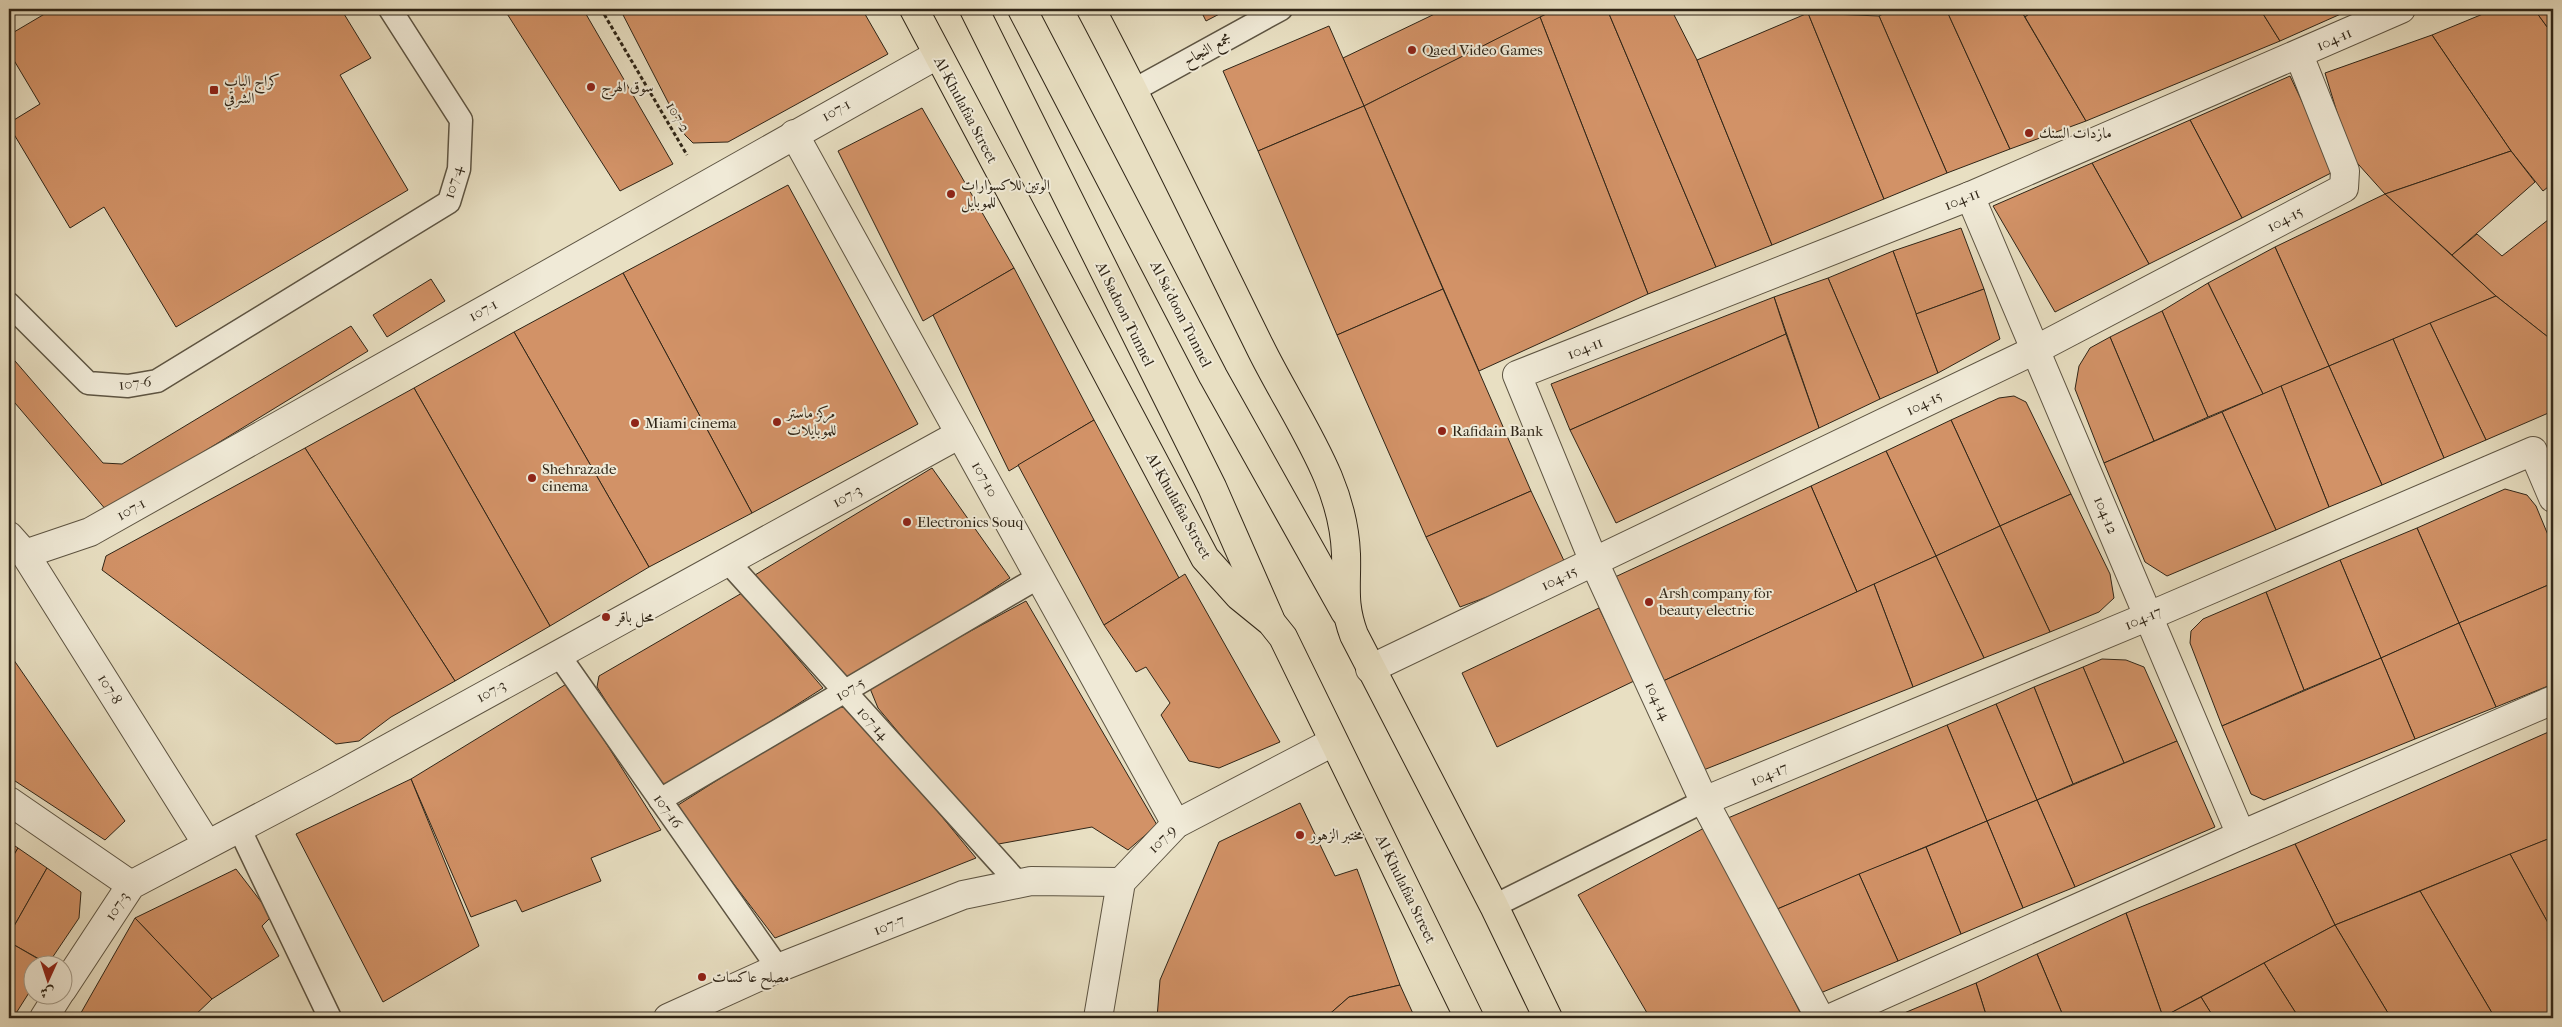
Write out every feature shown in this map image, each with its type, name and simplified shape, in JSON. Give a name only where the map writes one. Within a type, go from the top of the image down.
[{"type":"main road","name":"Al-Khulafaa Street","points":[[914,9],[1205,558],[1239,596],[1272,622],[1283,637],[1469,1018]]},
{"type":"main road","name":"Al Sadoon Tunnel","points":[[974,9],[1212,487],[1272,622]]},
{"type":"main road","name":"Al Sa'doon Tunnel","points":[[1022,9],[1213,376],[1347,616]]},
{"type":"main road","points":[[1092,9],[1134,90],[1261,349],[1328,476],[1338,503],[1343,531],[1347,616],[1370,669],[1494,906],[1548,1018]]},
{"type":"street","name":"104-11","points":[[1517,375],[1970,196],[2299,55],[2401,9]]},
{"type":"street","name":"107-1","points":[[17,545],[90,532],[704,184],[937,55]]},
{"type":"street","name":"104-15","points":[[1370,669],[2035,350],[2344,188],[2345,170],[2299,55]]},
{"type":"street","name":"107-10","points":[[794,134],[1176,824]]},
{"type":"street","name":"104-12","points":[[1970,196],[2241,835]]},
{"type":"street","name":"104-14","points":[[1517,375],[1594,562],[1704,801],[1820,1018]]},
{"type":"street","name":"107-3","points":[[72,975],[131,885],[728,562],[960,434]]},
{"type":"street","name":"104-17","points":[[1704,801],[2149,616],[2533,451],[2553,498]]},
{"type":"street","name":"107-8","points":[[17,545],[207,844]]},
{"type":"street","points":[[1831,1018],[2241,835],[2553,700]]},
{"type":"street","name":"107-9","points":[[1121,882],[1176,824],[1333,742]]},
{"type":"street","points":[[9,801],[131,885]]},
{"type":"street","name":"107-7","points":[[668,1018],[778,968],[963,895],[1031,881],[1121,882]]},
{"type":"street","points":[[1098,1018],[1121,882]]},
{"type":"street","points":[[44,1018],[53,1004]]},
{"type":"lane","name":"107-4","points":[[300,294],[449,202],[459,169],[461,120],[390,9]]},
{"type":"lane","name":"مجمع النجاح","points":[[1134,90],[1280,9]]},
{"type":"lane","name":"107-6","points":[[9,304],[88,383],[128,386],[157,381],[300,294]]},
{"type":"lane","name":"107-14","points":[[728,562],[1018,883]]},
{"type":"lane","name":"107-5","points":[[660,800],[1039,577]]},
{"type":"lane","name":"107-16","points":[[558,654],[778,968]]},
{"type":"lane","points":[[1494,906],[1704,801]]},
{"type":"lane","points":[[238,828],[330,1018]]},
{"type":"path","name":"107-2","points":[[601,9],[704,184]]},
{"type":"building","points":[[53,9],[341,9],[371,58],[340,75],[408,190],[176,327],[104,207],[70,228],[9,126],[9,123],[40,104],[9,52],[9,35]]},
{"type":"building","name":"سوق الهرج","points":[[504,9],[583,9],[673,164],[620,191]]},
{"type":"building","points":[[620,9],[862,9],[888,54],[728,142],[693,143],[685,135]]},
{"type":"building","points":[[1200,9],[1229,9],[1206,21]]},
{"type":"building","points":[[1445,9],[1557,9],[1364,106],[1343,58]]},
{"type":"building","points":[[1557,9],[1607,9],[1716,267],[1648,294],[1540,17]]},
{"type":"building","points":[[1607,9],[1671,9],[1697,60],[1772,245],[1716,267]]},
{"type":"building","points":[[1893,9],[1946,9],[2010,149],[1947,173],[1879,16]]},
{"type":"building","points":[[1946,9],[2020,9],[2086,121],[2010,149]]},
{"type":"building","points":[[2020,9],[2036,9],[2025,17]]},
{"type":"building","points":[[2036,9],[2260,9],[2280,41],[2086,121],[2025,17]]},
{"type":"building","points":[[2260,9],[2352,9],[2280,41]]},
{"type":"building","points":[[2495,9],[2534,9],[2553,35],[2553,183],[2543,191],[2511,151],[2432,35]]},
{"type":"building","points":[[2534,9],[2553,9],[2553,35]]},
{"type":"building","points":[[1808,13],[1884,199],[1772,245],[1697,60]]},
{"type":"building","points":[[1808,13],[1879,16],[1947,173],[1884,199]]},
{"type":"building","points":[[1540,17],[1648,294],[1479,371],[1364,106]]},
{"type":"building","points":[[1329,26],[1364,106],[1258,151],[1223,71]]},
{"type":"building","points":[[2432,35],[2511,151],[2385,194],[2350,155],[2325,73]]},
{"type":"building","points":[[2290,76],[2335,171],[2242,218],[2190,120]]},
{"type":"building","points":[[1364,106],[1443,289],[1337,335],[1258,151]]},
{"type":"building","points":[[922,108],[1014,268],[923,321],[838,151]]},
{"type":"building","points":[[2190,120],[2242,218],[2149,264],[2092,163]]},
{"type":"building","points":[[2511,151],[2535,182],[2452,255],[2385,194]]},
{"type":"building","points":[[2092,163],[2149,264],[2055,312],[1993,206]]},
{"type":"building","points":[[788,185],[918,424],[752,513],[623,273]]},
{"type":"building","points":[[2385,194],[2496,296],[2329,366],[2275,247]]},
{"type":"building","points":[[2553,216],[2553,341],[2496,296],[2452,255],[2477,234],[2502,256]]},
{"type":"building","points":[[1961,228],[1984,289],[1916,314],[1893,251]]},
{"type":"building","points":[[2275,247],[2329,366],[2263,394],[2208,283]]},
{"type":"building","points":[[1893,251],[1938,373],[1880,399],[1828,278]]},
{"type":"building","points":[[1014,268],[1094,420],[1009,471],[933,315]]},
{"type":"building","name":"Miami cinema","points":[[623,273],[752,513],[649,567],[514,332]]},
{"type":"building","points":[[1828,278],[1880,399],[1819,428],[1774,297]]},
{"type":"building","points":[[431,279],[445,301],[387,337],[373,315]]},
{"type":"building","points":[[2208,283],[2263,394],[2208,417],[2162,311]]},
{"type":"building","name":"Rafidain Bank","points":[[1443,289],[1531,491],[1426,537],[1337,335]]},
{"type":"building","points":[[1984,289],[2000,339],[1938,373],[1916,314]]},
{"type":"building","points":[[2496,296],[2553,341],[2553,411],[2486,440],[2430,323]]},
{"type":"building","points":[[1774,297],[1786,334],[1570,430],[1551,384]]},
{"type":"building","points":[[2162,311],[2208,417],[2154,441],[2110,337]]},
{"type":"building","points":[[2430,323],[2486,440],[2444,458],[2393,339]]},
{"type":"building","points":[[351,326],[368,351],[107,511],[9,396],[9,354],[103,463],[122,464]]},
{"type":"building","name":"Shehrazade cinema","points":[[514,332],[649,567],[550,626],[414,388]]},
{"type":"building","points":[[1786,334],[1819,428],[1616,523],[1570,430]]},
{"type":"building","points":[[2110,337],[2154,441],[2104,463],[2075,389],[2079,366],[2090,348]]},
{"type":"building","points":[[2393,339],[2444,458],[2382,485],[2329,366]]},
{"type":"building","points":[[2329,366],[2382,485],[2329,507],[2281,386]]},
{"type":"building","points":[[2281,386],[2329,507],[2276,530],[2222,412]]},
{"type":"building","points":[[414,388],[550,626],[455,681],[305,448]]},
{"type":"building","points":[[2014,396],[2026,402],[2071,494],[2000,526],[1951,420],[1999,398]]},
{"type":"building","points":[[2222,412],[2276,530],[2167,576],[2145,562],[2104,463]]},
{"type":"building","points":[[1094,420],[1179,578],[1104,625],[1018,465]]},
{"type":"building","points":[[1951,420],[2000,526],[1936,556],[1886,451]]},
{"type":"building","points":[[305,448],[455,681],[391,717],[359,741],[336,744],[102,570],[106,556]]},
{"type":"building","points":[[1886,451],[1936,556],[1857,592],[1811,486]]},
{"type":"building","name":"Electronics Souq","points":[[932,468],[1010,578],[851,682],[755,575]]},
{"type":"building","points":[[1811,486],[1857,592],[1661,682],[1615,577]]},
{"type":"building","points":[[2505,489],[2527,495],[2536,506],[2553,547],[2553,583],[2459,623],[2417,528]]},
{"type":"building","points":[[1531,491],[1567,567],[1460,607],[1426,537]]},
{"type":"building","points":[[2071,494],[2110,574],[2114,598],[2099,612],[2050,632],[2000,526]]},
{"type":"building","points":[[2000,526],[2050,632],[1984,658],[1936,556]]},
{"type":"building","points":[[2417,528],[2459,623],[2381,658],[2340,560]]},
{"type":"building","points":[[1936,556],[1984,658],[1913,687],[1874,584]]},
{"type":"building","points":[[2340,560],[2381,658],[2304,690],[2266,592]]},
{"type":"building","points":[[1185,574],[1280,742],[1219,768],[1189,761],[1161,715],[1170,703],[1146,667],[1136,672],[1104,625]]},
{"type":"building","points":[[2553,583],[2553,684],[2496,707],[2459,623]]},
{"type":"building","points":[[1874,584],[1913,687],[1701,771],[1661,682]]},
{"type":"building","points":[[2266,592],[2304,690],[2222,726],[2190,643],[2191,631],[2203,619]]},
{"type":"building","points":[[742,593],[823,688],[673,784],[658,783],[597,687],[599,676]]},
{"type":"building","points":[[1026,601],[1157,825],[1128,850],[1092,827],[993,845],[878,708],[869,686]]},
{"type":"building","points":[[1599,608],[1634,681],[1497,747],[1462,673]]},
{"type":"building","points":[[2459,623],[2496,707],[2415,739],[2381,658]]},
{"type":"building","points":[[9,653],[125,821],[105,840],[9,777]]},
{"type":"building","points":[[2381,658],[2415,739],[2264,800],[2251,794],[2222,726]]},
{"type":"building","points":[[2102,659],[2126,660],[2144,667],[2177,741],[2124,763],[2083,667]]},
{"type":"building","points":[[2083,667],[2124,763],[2073,784],[2034,687]]},
{"type":"building","points":[[568,683],[661,830],[591,858],[601,881],[522,912],[516,900],[471,917],[411,779]]},
{"type":"building","points":[[2034,687],[2073,784],[2037,800],[1996,704]]},
{"type":"building","points":[[1996,704],[2037,800],[1987,821],[1947,725]]},
{"type":"building","points":[[834,706],[853,709],[976,858],[775,938],[675,807]]},
{"type":"building","points":[[1947,725],[1987,821],[1775,910],[1728,818]]},
{"type":"building","points":[[2553,730],[2553,837],[2335,925],[2295,844]]},
{"type":"building","points":[[2177,741],[2215,827],[2075,887],[2037,800]]},
{"type":"building","points":[[411,779],[479,946],[383,1002],[296,834]]},
{"type":"building","points":[[2037,800],[2075,887],[2023,908],[1987,821]]},
{"type":"building","points":[[1300,803],[1335,876],[1357,869],[1400,985],[1349,997],[1325,1018],[1157,1018],[1160,980],[1219,842]]},
{"type":"building","points":[[1987,821],[2023,908],[1961,934],[1926,847]]},
{"type":"building","points":[[1706,827],[1803,1018],[1650,1018],[1578,895]]},
{"type":"building","points":[[2553,837],[2553,932],[2510,854]]},
{"type":"building","points":[[9,842],[18,848],[9,863]]},
{"type":"building","points":[[2295,844],[2335,925],[2163,1017],[2126,913]]},
{"type":"building","points":[[1926,847],[1961,934],[1898,961],[1859,874]]},
{"type":"building","points":[[18,848],[47,868],[9,935],[9,863]]},
{"type":"building","points":[[2510,854],[2553,932],[2553,1018],[2495,1018],[2420,891]]},
{"type":"building","points":[[47,868],[81,892],[79,918],[55,954],[30,954],[9,942],[9,935]]},
{"type":"building","points":[[236,869],[272,916],[262,926],[279,956],[212,999],[135,918]]},
{"type":"building","points":[[1859,874],[1898,961],[1818,994],[1775,910]]},
{"type":"building","points":[[2420,891],[2495,1018],[2391,1018],[2335,925]]},
{"type":"building","points":[[2126,913],[2163,1017],[2064,1018],[2037,954]]},
{"type":"building","points":[[135,918],[212,999],[192,1018],[78,1018]]},
{"type":"building","points":[[2335,925],[2391,1018],[2299,1018],[2264,963]]},
{"type":"building","points":[[9,942],[30,954],[22,954],[22,1004],[13,1018],[9,1018]]},
{"type":"building","points":[[2037,954],[2064,1018],[1987,1018],[1976,983]]},
{"type":"building","points":[[2264,963],[2299,1018],[2214,1018],[2201,997]]},
{"type":"building","points":[[1976,983],[1987,1018],[1898,1018],[1897,1016]]},
{"type":"building","points":[[1400,985],[1415,1018],[1325,1018],[1349,997]]},
{"type":"building","points":[[2201,997],[2214,1018],[2163,1017]]},
{"type":"place","name":"Qaed Video Games","points":[[1412,50]]},
{"type":"place","name":"سوق الهرج","points":[[591,87]]},
{"type":"place","name":"كراج الباب الشرقي","points":[[214,90]]},
{"type":"place","name":"مازدات السنك","points":[[2029,133]]},
{"type":"place","name":"الوتين للاكسوارات للموبايل","points":[[951,194]]},
{"type":"place","name":"مركز ماستر للموبايلات","points":[[777,422]]},
{"type":"place","name":"Miami cinema","points":[[635,423]]},
{"type":"place","name":"Rafidain Bank","points":[[1442,431]]},
{"type":"place","name":"Shehrazade cinema","points":[[532,478]]},
{"type":"place","name":"Electronics Souq","points":[[907,522]]},
{"type":"place","name":"Arsh company for beauty electric","points":[[1649,602]]},
{"type":"place","name":"محل باقر","points":[[606,617]]},
{"type":"place","name":"مختبر الزهور","points":[[1300,835]]},
{"type":"place","name":"مصلح عاكسات","points":[[702,977]]}]
